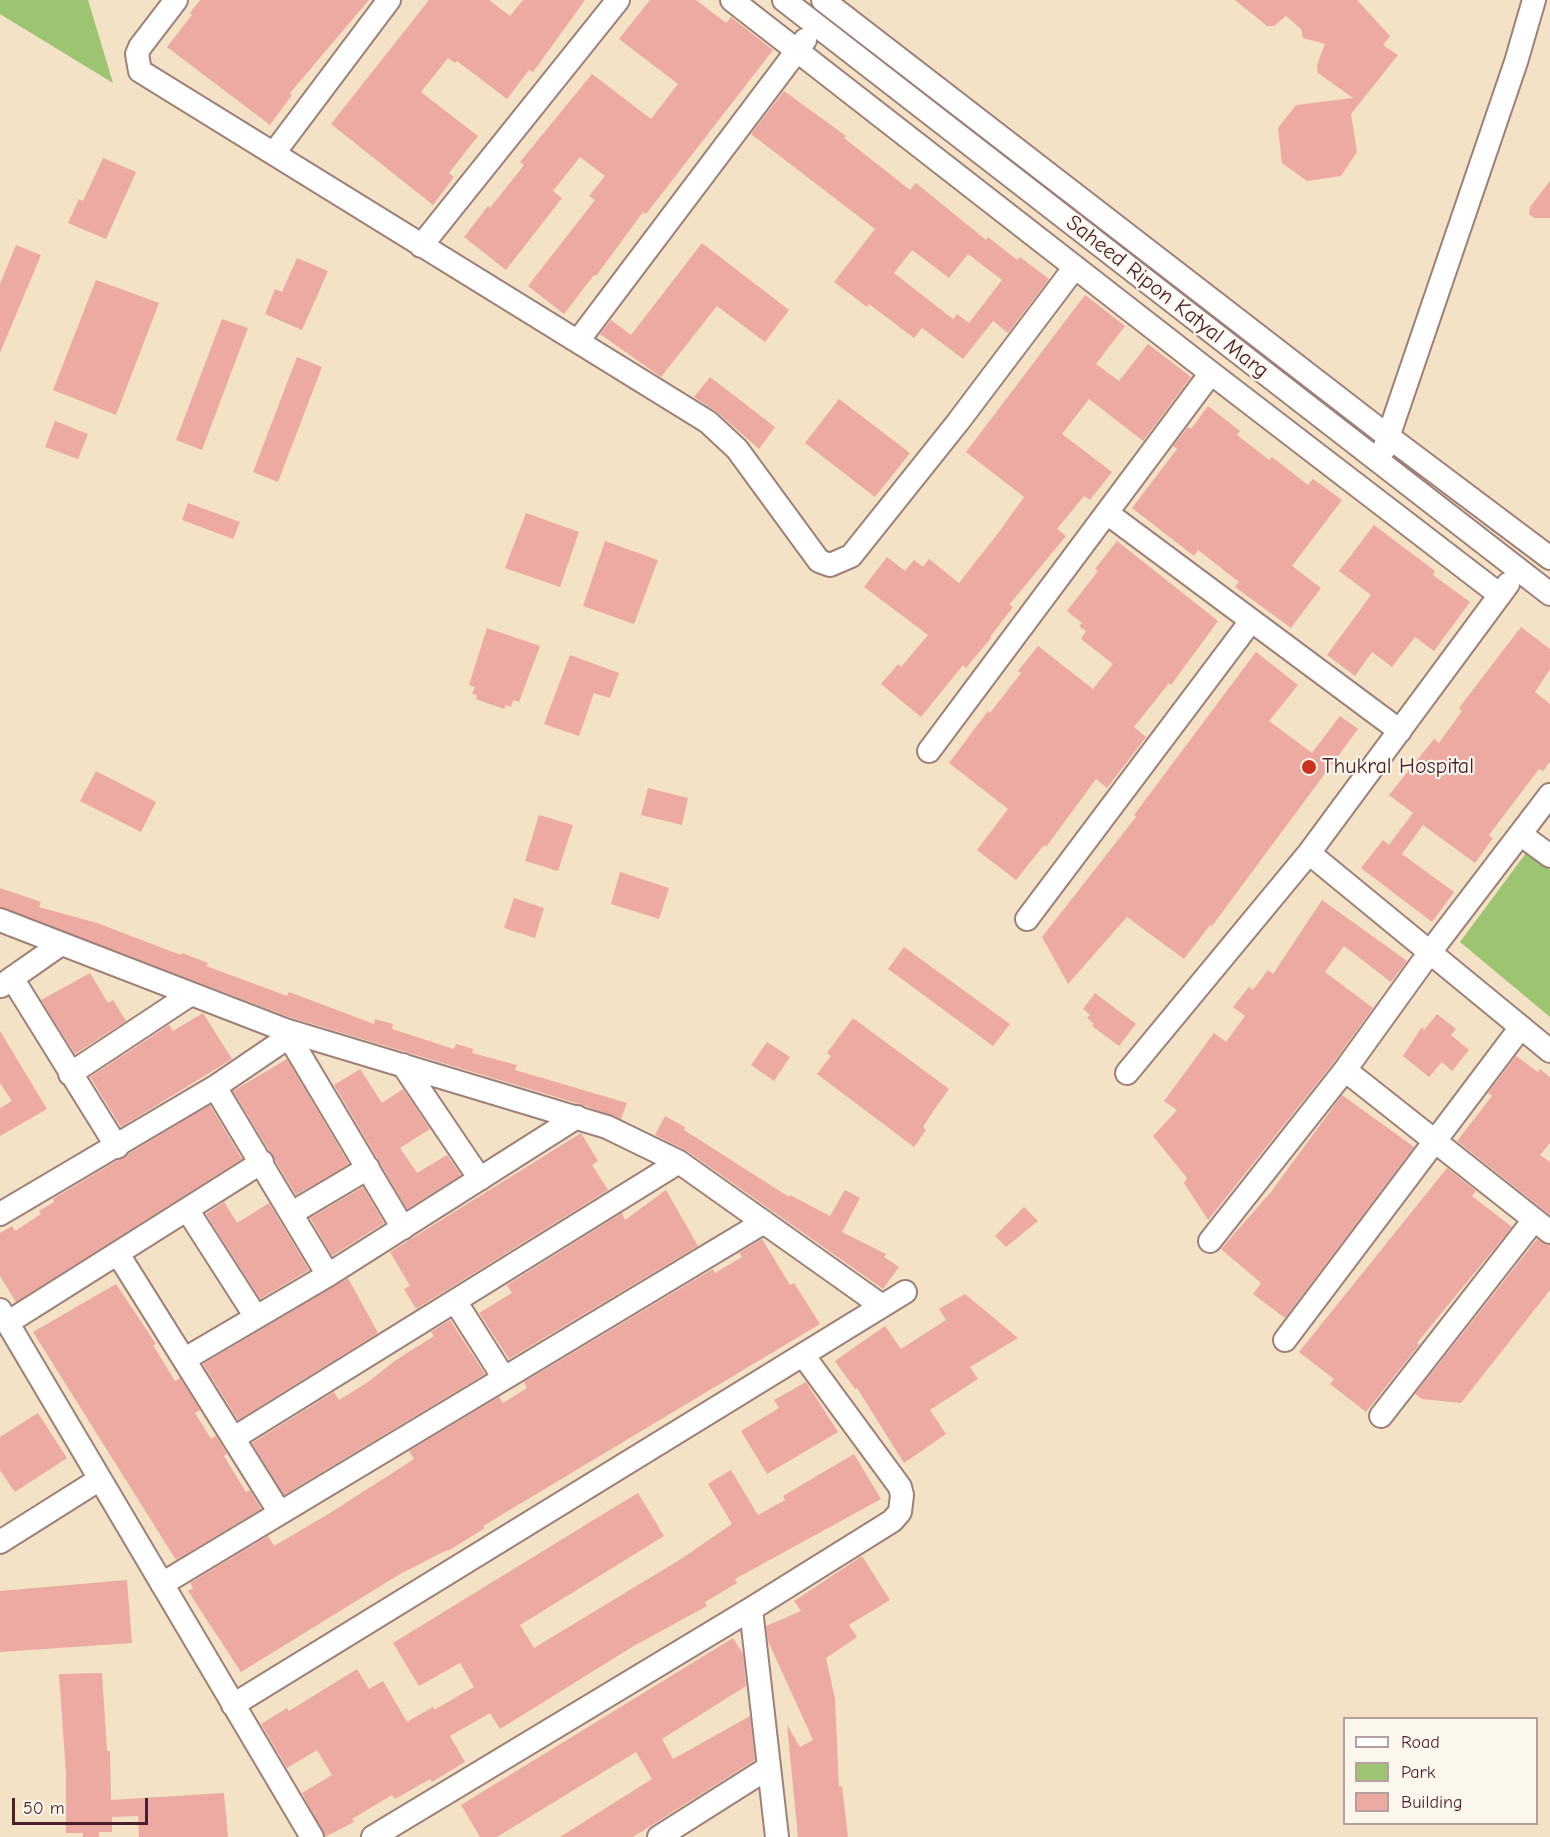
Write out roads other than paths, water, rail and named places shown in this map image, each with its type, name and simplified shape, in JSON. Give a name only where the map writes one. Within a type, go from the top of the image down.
[{"type":"street","points":[[176,0],[137,54],[140,71],[578,341],[724,434],[819,561],[830,565],[851,556],[958,422],[1075,267]]},
{"type":"street","points":[[274,153],[389,0]]},
{"type":"street","points":[[421,246],[618,0]]},
{"type":"street","points":[[732,0],[1500,595]]},
{"type":"street","name":"Saheed Ripon Katyal Marg","points":[[784,0],[1550,594]]},
{"type":"street","name":"Saheed Ripon Katyal Marg","points":[[823,0],[1389,437],[1543,553]]},
{"type":"street","points":[[1378,461],[1389,437],[1534,0]]},
{"type":"street","points":[[578,341],[816,25]]},
{"type":"street","points":[[929,751],[1211,373]]},
{"type":"street","points":[[1107,513],[1400,731]]},
{"type":"street","points":[[1127,1073],[1309,853],[1518,571],[1543,553]]},
{"type":"street","points":[[1027,919],[1251,621]]},
{"type":"street","points":[[1210,1241],[1345,1070],[1430,952],[1550,795]]},
{"type":"street","points":[[1520,834],[1550,856]]},
{"type":"street","points":[[1309,853],[1550,1051]]},
{"type":"street","points":[[0,920],[287,1033],[403,1065],[607,1127],[679,1162],[882,1306]]},
{"type":"street","points":[[61,944],[6,982],[117,1147]]},
{"type":"street","points":[[70,1074],[191,994]]},
{"type":"street","points":[[1285,1341],[1437,1142],[1521,1027]]},
{"type":"street","points":[[0,1214],[117,1147],[215,1087],[287,1033]]},
{"type":"street","points":[[287,1033],[403,1228]]},
{"type":"street","points":[[403,1065],[480,1179]]},
{"type":"street","points":[[1345,1070],[1542,1226],[1381,1416]]},
{"type":"street","points":[[215,1087],[328,1275]]},
{"type":"street","points":[[185,1359],[328,1275],[577,1117]]},
{"type":"street","points":[[262,1162],[117,1254],[4,1317],[312,1837]]},
{"type":"street","points":[[234,1438],[679,1162]]},
{"type":"street","points":[[292,1213],[368,1168]]},
{"type":"street","points":[[188,1211],[256,1317]]},
{"type":"street","points":[[162,1584],[764,1222]]},
{"type":"street","points":[[117,1254],[280,1513]]},
{"type":"street","points":[[234,1705],[905,1292]]},
{"type":"street","points":[[455,1301],[504,1378]]},
{"type":"street","points":[[373,1837],[751,1609],[892,1521],[900,1512],[902,1495],[900,1487],[803,1355]]},
{"type":"street","points":[[0,1542],[100,1479]]},
{"type":"street","points":[[751,1609],[777,1837]]},
{"type":"street","points":[[659,1837],[768,1768]]},
{"type":"place","name":"Thukral Hospital","points":[[1309,767]]}]
